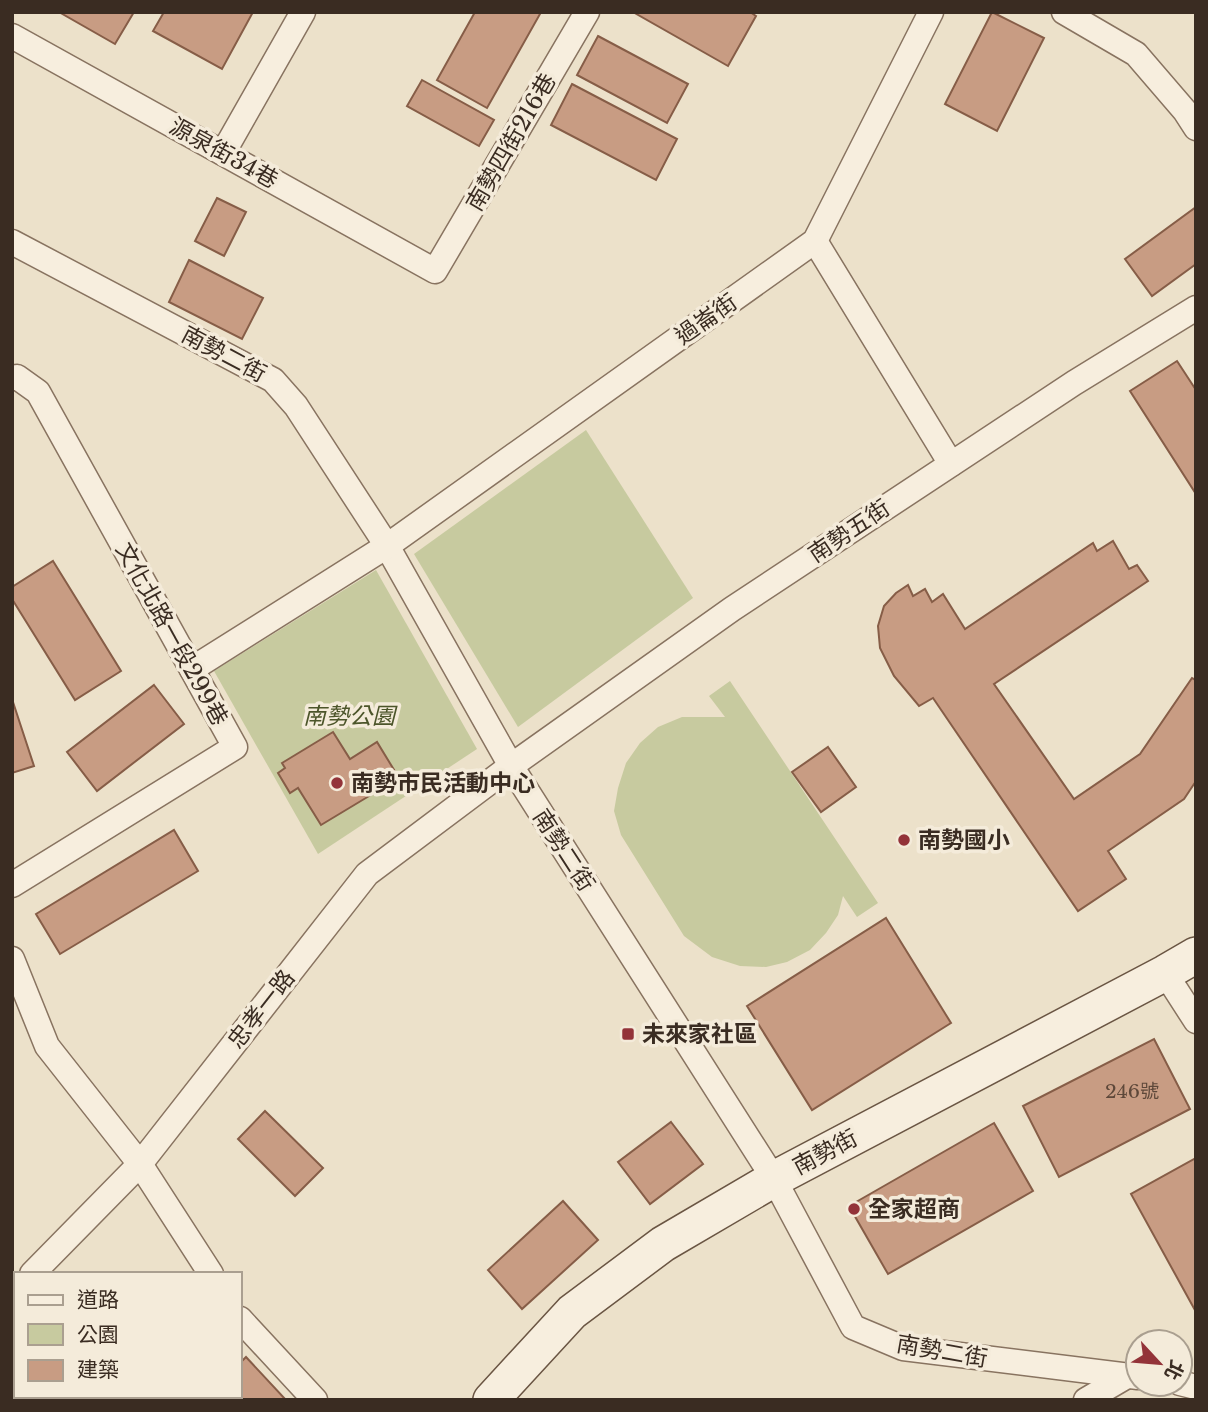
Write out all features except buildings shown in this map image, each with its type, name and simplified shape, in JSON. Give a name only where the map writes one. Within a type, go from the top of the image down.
[{"type":"main road","name":"南勢街","points":[[491,1400],[572,1312],[663,1244],[774,1179],[1196,955]]},
{"type":"street","points":[[223,153],[303,12]]},
{"type":"street","name":"南勢四街216巷","points":[[435,271],[586,12]]},
{"type":"street","name":"過崙街","points":[[192,669],[387,546],[815,241],[931,12]]},
{"type":"street","points":[[1064,12],[1136,54],[1185,111],[1196,128]]},
{"type":"street","name":"源泉街34巷","points":[[12,36],[435,271]]},
{"type":"street","points":[[815,241],[951,464]]},
{"type":"street","name":"南勢二街","points":[[12,242],[273,380],[296,406],[387,546],[511,766],[774,1179],[853,1327],[903,1348],[1124,1376]]},
{"type":"street","name":"南勢五街","points":[[511,766],[732,609],[1073,383],[1196,308]]},
{"type":"street","name":"文化北路一段299巷","points":[[12,378],[17,377],[38,392],[235,747],[12,885]]},
{"type":"street","name":"忠孝一路","points":[[34,1272],[140,1164],[367,874],[511,766]]},
{"type":"street","points":[[12,959],[47,1046],[140,1164],[210,1272]]},
{"type":"street","points":[[1165,973],[1196,1021]]},
{"type":"street","points":[[242,1321],[315,1400]]},
{"type":"street","points":[[1086,1400],[1124,1381]]},
{"type":"green space","points":[[586,430],[693,598],[518,727],[414,554]]},
{"type":"green space","name":"南勢公園","points":[[376,570],[477,749],[318,854],[214,671]]},
{"type":"green space","points":[[730,681],[878,903],[857,917],[843,896],[838,915],[810,950],[787,962],[766,967],[740,966],[712,957],[684,936],[621,835],[614,811],[626,763],[640,743],[658,727],[682,717],[725,717],[709,696]]},
{"type":"place","name":"南勢市民活動中心","points":[[337,783]]},
{"type":"place","name":"南勢國小","points":[[904,840]]},
{"type":"place","name":"未來家社區","points":[[628,1034]]},
{"type":"place","name":"全家超商","points":[[854,1209]]}]
